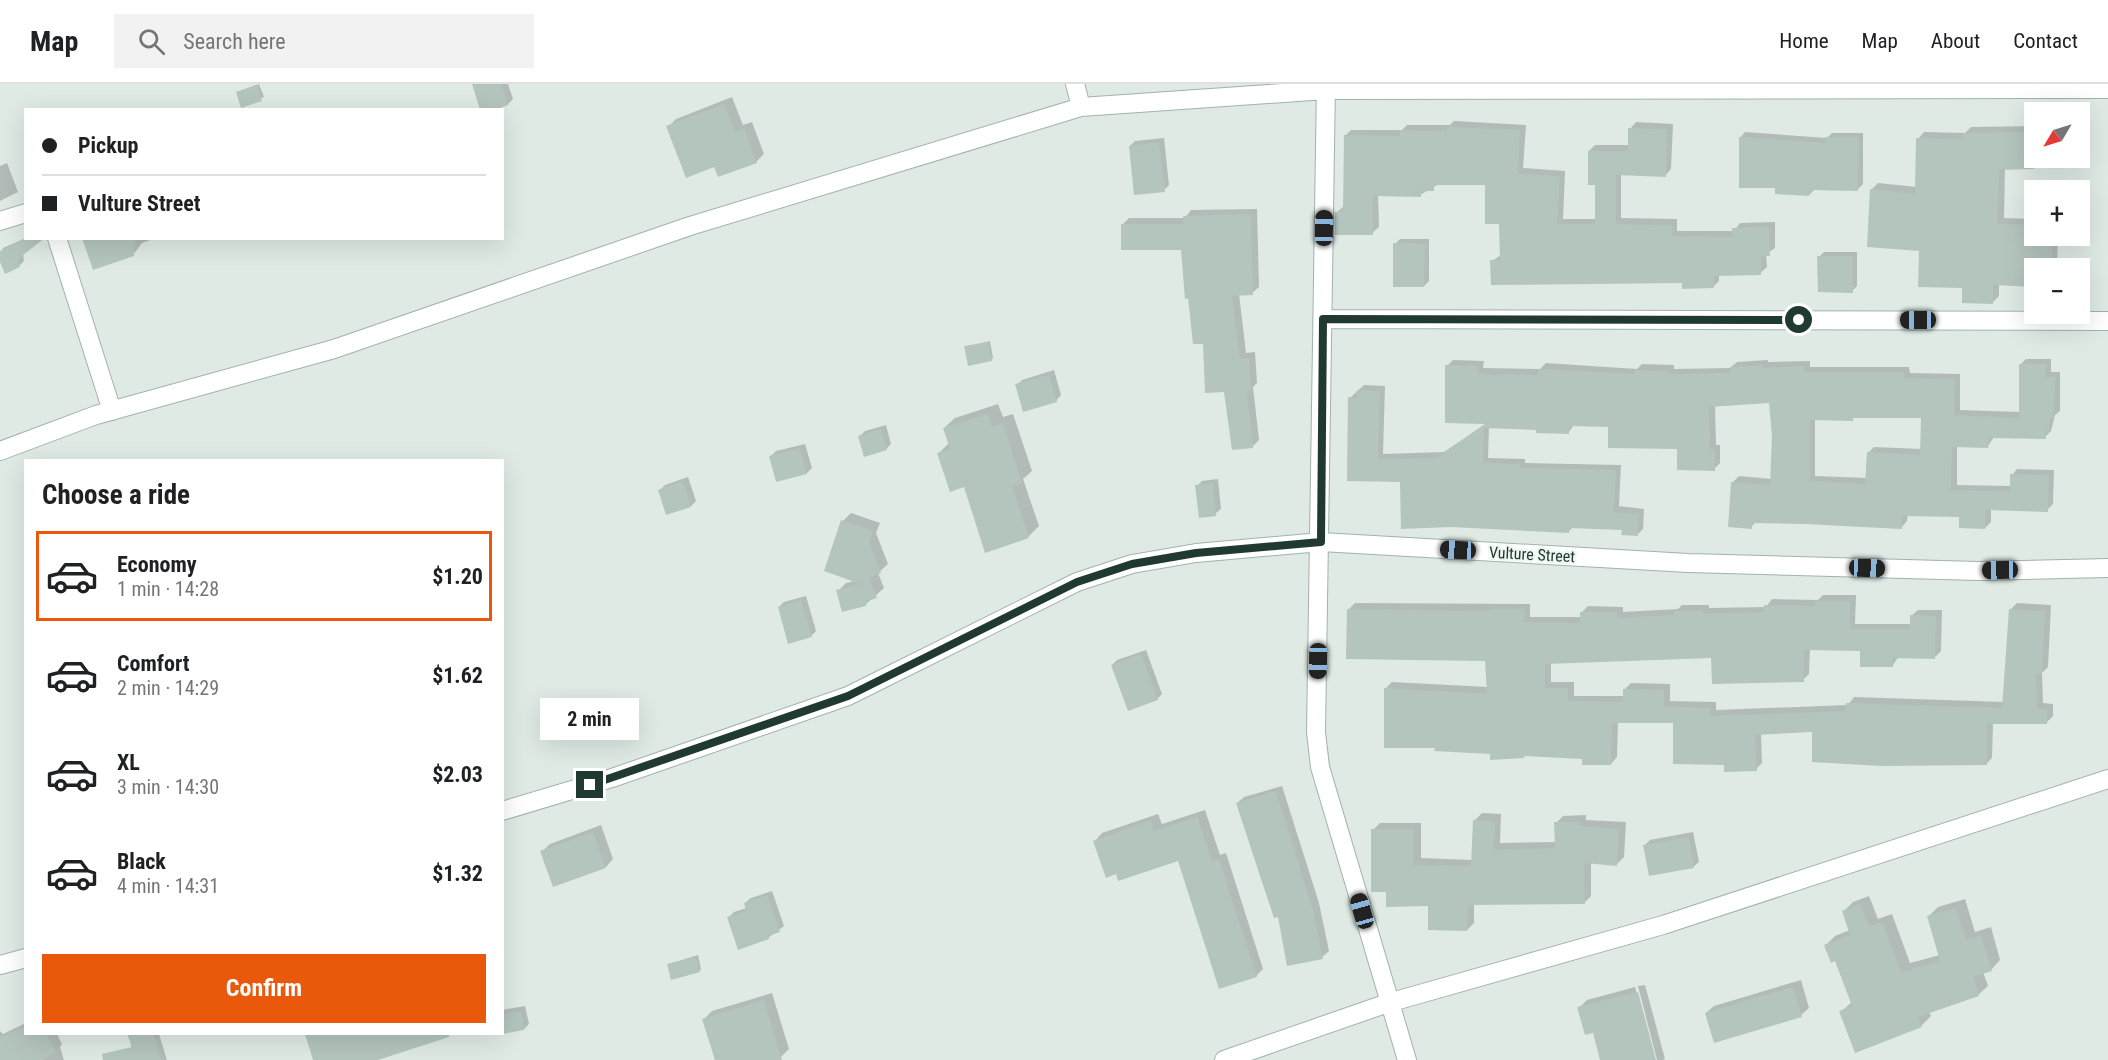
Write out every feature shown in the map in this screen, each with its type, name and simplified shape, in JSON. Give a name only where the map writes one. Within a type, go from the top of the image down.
[{"type":"street","points":[[1075,84],[1082,107]]},
{"type":"street","points":[[1326,87],[1321,542],[1316,732],[1320,767],[1388,1003],[1407,1060]]},
{"type":"street","points":[[0,451],[112,411],[334,348],[690,226],[1082,107],[1326,87],[2108,89]]},
{"type":"street","points":[[0,220],[24,214]]},
{"type":"street","points":[[58,240],[112,411]]},
{"type":"street","points":[[1323,319],[2108,321]]},
{"type":"street","name":"Vulture Street","points":[[504,810],[612,778],[848,696],[1077,582],[1132,564],[1196,553],[1321,542],[1688,563],[1978,571],[2108,568]]},
{"type":"street","points":[[1224,1060],[1388,1003],[1663,925],[2108,779]]},
{"type":"street","points":[[0,965],[24,959]]},
{"type":"building","points":[[472,84],[501,84],[508,105],[500,108],[479,108]]},
{"type":"building","points":[[257,85],[262,101],[241,108],[236,92]]},
{"type":"building","points":[[724,104],[735,132],[744,128],[757,163],[718,177],[714,167],[686,178],[666,126]]},
{"type":"building","points":[[1447,127],[1520,130],[1518,174],[1560,176],[1557,224],[1595,224],[1595,185],[1588,185],[1588,151],[1628,151],[1628,128],[1667,129],[1666,177],[1616,175],[1616,224],[1672,225],[1672,236],[1733,237],[1732,228],[1769,227],[1770,256],[1761,256],[1761,275],[1714,276],[1714,288],[1682,289],[1682,283],[1491,285],[1490,260],[1500,260],[1499,224],[1485,224],[1485,185],[1434,185],[1434,191],[1421,191],[1421,197],[1373,196],[1373,235],[1335,235],[1335,212],[1343,212],[1344,135],[1400,136],[1400,130],[1447,131]]},
{"type":"building","points":[[2024,132],[2024,168],[2034,169],[1999,170],[1998,224],[2024,225],[2024,246],[2052,246],[2052,258],[2024,258],[2024,287],[1993,285],[1993,304],[1962,303],[1962,288],[1918,287],[1919,251],[1867,247],[1870,189],[1915,194],[1916,138],[1963,139],[1963,133]]},
{"type":"building","points":[[1739,137],[1825,143],[1825,137],[1859,137],[1858,191],[1810,190],[1809,196],[1775,194],[1775,188],[1739,188]]},
{"type":"building","points":[[1159,142],[1165,192],[1134,195],[1129,146]]},
{"type":"building","points":[[1251,214],[1253,295],[1232,296],[1240,359],[1249,358],[1251,391],[1247,391],[1253,448],[1232,450],[1224,392],[1205,393],[1203,344],[1193,344],[1188,298],[1185,299],[1181,250],[1121,250],[1121,224],[1184,224],[1183,216]]},
{"type":"building","points":[[24,240],[42,240],[18,259],[20,267],[5,274],[0,262],[0,251]]},
{"type":"building","points":[[83,240],[135,240],[134,256],[93,270]]},
{"type":"building","points":[[1393,243],[1425,244],[1424,287],[1393,287]]},
{"type":"building","points":[[1817,256],[1853,256],[1853,293],[1818,292]]},
{"type":"building","points":[[988,342],[992,361],[968,366],[964,346]]},
{"type":"building","points":[[2019,364],[2046,364],[2046,377],[2055,377],[2054,418],[2050,418],[2046,439],[1989,438],[1988,448],[1952,447],[1951,490],[2010,491],[2010,474],[2049,475],[2048,512],[1986,510],[1985,529],[1959,528],[1959,517],[1902,516],[1902,529],[1752,523],[1752,529],[1728,527],[1731,482],[1770,485],[1772,436],[1769,403],[1709,407],[1710,450],[1715,450],[1715,471],[1677,470],[1677,449],[1608,448],[1608,427],[1569,426],[1569,434],[1484,428],[1483,463],[1520,464],[1520,468],[1616,470],[1614,512],[1639,514],[1638,536],[1621,535],[1622,530],[1569,528],[1569,533],[1451,527],[1401,529],[1400,482],[1347,481],[1348,397],[1357,398],[1357,390],[1380,391],[1378,459],[1437,458],[1485,424],[1445,423],[1445,365],[1478,366],[1478,374],[1538,375],[1538,369],[1634,374],[1634,370],[1669,371],[1669,374],[1730,373],[1730,367],[1762,365],[1762,368],[1804,366],[1805,372],[1904,372],[1904,378],[1955,379],[1954,415],[2019,418]],"holes":[[[1921,418],[1920,455],[1867,452],[1865,484],[1810,481],[1810,420]]]},
{"type":"building","points":[[1049,375],[1057,402],[1023,412],[1015,384]]},
{"type":"building","points":[[988,414],[992,427],[1003,423],[1022,483],[1012,486],[1029,538],[985,553],[964,487],[950,492],[937,453],[950,449],[943,428]]},
{"type":"building","points":[[881,429],[887,450],[864,457],[858,436]]},
{"type":"building","points":[[800,448],[807,474],[776,482],[769,456]]},
{"type":"building","points":[[683,481],[691,507],[666,515],[658,490]]},
{"type":"building","points":[[1213,483],[1216,516],[1199,518],[1195,485]]},
{"type":"building","points":[[841,520],[873,531],[869,542],[881,573],[869,578],[877,598],[867,601],[866,606],[842,612],[836,590],[860,584],[824,571]]},
{"type":"building","points":[[801,600],[812,637],[788,644],[778,607]]},
{"type":"building","points":[[1815,601],[1850,601],[1850,629],[1910,629],[1910,615],[1936,616],[1935,659],[1893,658],[1893,667],[1860,667],[1860,651],[1804,650],[1804,682],[1712,684],[1711,658],[1545,664],[1545,688],[1568,688],[1568,701],[1623,702],[1623,689],[1664,690],[1664,707],[1710,708],[1710,716],[1846,711],[1846,703],[2002,708],[2009,609],[2045,611],[2042,674],[2036,674],[2037,709],[2047,709],[2047,724],[1987,724],[1987,765],[1881,766],[1812,762],[1812,732],[1755,735],[1757,771],[1724,772],[1724,765],[1673,764],[1673,723],[1612,723],[1611,765],[1582,765],[1582,759],[1524,756],[1524,758],[1490,760],[1490,754],[1434,751],[1435,748],[1384,748],[1384,688],[1487,694],[1485,661],[1346,659],[1347,609],[1489,611],[1489,609],[1525,609],[1524,622],[1580,623],[1580,612],[1617,612],[1617,618],[1674,615],[1674,611],[1703,611],[1703,614],[1764,612],[1764,605],[1815,606]]},
{"type":"building","points":[[1141,654],[1158,700],[1128,711],[1111,665]]},
{"type":"building","points":[[1276,791],[1313,910],[1323,959],[1287,966],[1278,917],[1274,918],[1236,803]]},
{"type":"building","points":[[1197,817],[1212,861],[1219,859],[1257,977],[1219,989],[1178,861],[1118,881],[1116,874],[1106,878],[1093,841],[1151,820],[1154,831]]},
{"type":"building","points":[[1473,820],[1495,821],[1494,850],[1555,848],[1554,822],[1580,822],[1580,826],[1619,829],[1617,866],[1584,863],[1585,904],[1468,905],[1467,931],[1428,930],[1428,906],[1386,907],[1386,892],[1371,892],[1371,829],[1414,829],[1414,865],[1471,866]]},
{"type":"building","points":[[593,832],[606,868],[553,887],[540,851]]},
{"type":"building","points":[[1689,837],[1694,868],[1649,876],[1643,845]]},
{"type":"building","points":[[767,895],[780,932],[768,936],[769,939],[738,950],[727,917],[746,911],[744,903]]},
{"type":"building","points":[[1860,904],[1869,927],[1882,922],[1901,972],[1940,961],[1927,916],[1956,908],[1966,940],[1981,936],[1992,971],[1973,977],[1979,996],[1918,1017],[1922,1027],[1855,1053],[1839,1011],[1852,1006],[1835,961],[1831,963],[1824,945],[1850,935],[1842,911]]},
{"type":"building","points":[[696,957],[700,972],[671,980],[667,964]]},
{"type":"building","points":[[1793,987],[1802,1017],[1714,1043],[1705,1013]]},
{"type":"building","points":[[1638,992],[1656,1060],[1600,1060],[1593,1033],[1585,1035],[1577,1007]]},
{"type":"building","points":[[764,1000],[782,1060],[715,1060],[702,1019]]},
{"type":"building","points":[[521,1011],[524,1030],[504,1034],[504,1014]]},
{"type":"building","points":[[24,1027],[24,1035],[47,1035],[56,1053],[41,1060],[0,1060],[0,1038]]},
{"type":"building","points":[[127,1035],[154,1035],[161,1060],[103,1060],[102,1054],[132,1047]]},
{"type":"building","points":[[305,1035],[449,1035],[449,1037],[378,1060],[313,1060]]},
{"type":"route","points":[[590,785],[848,696],[1077,582],[1132,564],[1196,553],[1321,542],[1323,319],[1799,320]]}]
